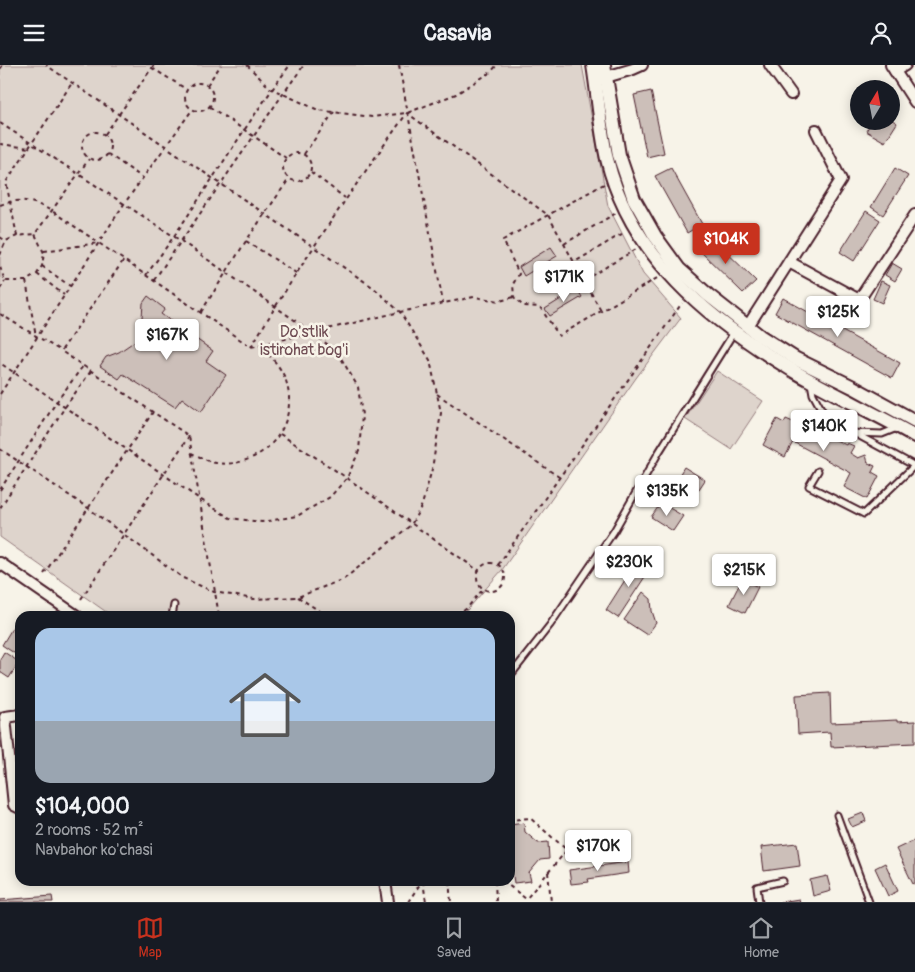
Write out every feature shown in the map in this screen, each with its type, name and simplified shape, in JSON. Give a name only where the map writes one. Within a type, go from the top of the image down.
[{"type":"street","points":[[593,65],[607,159],[633,224],[668,274],[701,307],[734,331],[796,359],[915,421]]},
{"type":"street","points":[[642,65],[633,69],[605,71],[619,155],[634,199],[666,253],[679,269],[748,326],[757,340],[791,369],[915,436]]},
{"type":"street","points":[[770,65],[790,94]]},
{"type":"street","points":[[905,65],[893,68],[915,102]]},
{"type":"street","points":[[748,326],[841,180],[816,130]]},
{"type":"street","points":[[789,262],[859,299],[915,215]]},
{"type":"street","points":[[0,563],[70,611]]},
{"type":"street","points":[[15,716],[2,717],[15,806]]},
{"type":"street","points":[[386,886],[388,902]]},
{"type":"lane","points":[[515,670],[550,625],[614,531],[659,452],[734,331]]},
{"type":"lane","points":[[810,380],[813,394],[824,414],[914,466],[864,514],[810,485],[818,471]]},
{"type":"lane","points":[[855,433],[882,434],[900,427]]},
{"type":"lane","points":[[173,611],[174,605]]},
{"type":"lane","points":[[837,815],[868,902]]},
{"type":"lane","points":[[759,902],[757,887],[783,881]]},
{"type":"path","points":[[0,69],[3,65]]},
{"type":"path","points":[[0,449],[88,508],[183,578],[214,592],[254,599],[298,597],[344,579],[411,525],[422,505],[432,469],[441,413],[430,360],[400,312],[374,288],[46,65]]},
{"type":"path","points":[[105,135],[154,65]]},
{"type":"path","points":[[207,85],[221,65]]},
{"type":"path","points":[[247,65],[272,89],[318,110],[372,117],[407,113],[456,94],[491,72],[497,65]]},
{"type":"path","points":[[146,276],[175,237],[272,89],[290,65]]},
{"type":"path","points":[[154,281],[304,65]]},
{"type":"path","points":[[399,65],[443,303]]},
{"type":"path","points":[[152,68],[186,90]]},
{"type":"path","points":[[16,236],[6,182],[72,83]]},
{"type":"path","points":[[198,83],[207,85],[213,93],[210,107],[202,111],[192,110],[184,99],[186,90],[189,86],[198,83]]},
{"type":"path","points":[[210,107],[286,158]]},
{"type":"path","points":[[0,394],[124,204],[192,110]]},
{"type":"path","points":[[304,154],[334,112]]},
{"type":"path","points":[[251,347],[274,307],[313,247],[407,113]]},
{"type":"path","points":[[407,113],[548,215],[601,311]]},
{"type":"path","points":[[0,123],[181,241],[313,333],[338,353],[358,387],[362,415],[359,451],[347,479],[330,497],[297,516],[262,521],[230,518],[0,363]]},
{"type":"path","points":[[100,132],[105,135],[111,147],[108,154],[99,161],[89,159],[83,152],[82,143],[84,139],[91,133],[100,132]]},
{"type":"path","points":[[0,144],[29,148]]},
{"type":"path","points":[[292,153],[304,154],[311,163],[311,172],[308,177],[300,181],[289,179],[283,169],[286,158],[292,153]]},
{"type":"path","points":[[108,154],[143,178]]},
{"type":"path","points":[[0,255],[0,251],[6,241],[16,236],[35,234],[89,159]]},
{"type":"path","points":[[311,172],[346,198]]},
{"type":"path","points":[[201,313],[246,241],[289,179]]},
{"type":"path","points":[[606,182],[504,240],[519,274],[513,284],[514,297],[523,306],[540,307],[559,336],[659,277]]},
{"type":"path","points":[[0,205],[10,201],[32,201],[52,211],[251,347],[400,312],[474,297],[500,301],[514,297]]},
{"type":"path","points":[[564,244],[618,212]]},
{"type":"path","points":[[543,281],[626,231]]},
{"type":"path","points":[[5,281],[26,281],[37,274],[42,266],[43,251],[35,234]]},
{"type":"path","points":[[0,237],[6,241]]},
{"type":"path","points":[[246,241],[296,273]]},
{"type":"path","points":[[43,251],[98,243]]},
{"type":"path","points":[[584,280],[638,248]]},
{"type":"path","points":[[61,351],[123,261]]},
{"type":"path","points":[[42,266],[70,286]]},
{"type":"path","points":[[0,267],[5,281]]},
{"type":"path","points":[[37,274],[64,295]]},
{"type":"path","points":[[0,289],[5,281]]},
{"type":"path","points":[[26,281],[36,337]]},
{"type":"path","points":[[498,565],[682,303]]},
{"type":"path","points":[[0,314],[61,351],[189,436],[217,611]]},
{"type":"path","points":[[191,453],[216,463],[242,463],[264,453],[280,434],[290,406],[288,387],[277,362],[259,345]]},
{"type":"path","points":[[0,490],[57,401],[83,366]]},
{"type":"path","points":[[0,508],[65,407],[91,371]]},
{"type":"path","points":[[437,394],[560,478]]},
{"type":"path","points":[[44,574],[153,412]]},
{"type":"path","points":[[280,434],[479,571]]},
{"type":"path","points":[[81,599],[189,436]]},
{"type":"path","points":[[485,564],[498,565],[502,568],[505,577],[502,585],[490,591],[484,588],[478,579],[479,571],[485,564]]},
{"type":"path","points":[[463,611],[484,588]]},
{"type":"path","points":[[298,597],[320,611]]},
{"type":"path","points":[[509,886],[526,900],[566,850],[530,818],[515,820]]},
{"type":"path","points":[[548,872],[551,902]]},
{"type":"path","points":[[408,902],[419,886]]},
{"type":"path","points":[[424,886],[426,902]]},
{"type":"path","points":[[449,886],[451,902]]},
{"type":"path","points":[[495,886],[496,902]]},
{"type":"green space","name":"Do'stlik istirohat bog'i","points":[[0,65],[582,65],[608,206],[643,274],[681,318],[636,378],[502,570],[466,611],[105,611],[0,537]]},
{"type":"green space","points":[[717,371],[763,401],[731,449],[685,419]]},
{"type":"building","points":[[651,91],[664,153],[647,157],[634,95]]},
{"type":"building","points":[[867,130],[893,130],[885,142]]},
{"type":"building","points":[[671,168],[702,224],[687,233],[655,176]]},
{"type":"building","points":[[895,168],[908,176],[883,215],[871,207]]},
{"type":"building","points":[[866,211],[880,220],[854,261],[840,252]]},
{"type":"building","points":[[710,236],[756,281],[743,293],[697,248]]},
{"type":"building","points":[[551,247],[557,256],[524,276],[519,267]]},
{"type":"building","points":[[892,263],[902,269],[895,281],[885,275]]},
{"type":"building","points":[[881,281],[890,285],[882,303],[873,299]]},
{"type":"building","points":[[577,289],[582,297],[550,316],[545,309]]},
{"type":"building","points":[[148,296],[165,309],[161,314],[213,351],[206,361],[226,375],[201,412],[182,398],[175,407],[123,374],[119,379],[100,366],[106,357],[119,352],[138,339],[143,303]]},
{"type":"building","points":[[783,298],[900,363],[892,378],[775,313]]},
{"type":"building","points":[[777,419],[784,423],[786,419],[793,422],[800,419],[803,427],[807,421],[813,424],[811,427],[824,434],[825,431],[832,434],[830,437],[846,445],[847,443],[854,446],[850,453],[858,458],[866,455],[868,463],[875,466],[872,472],[879,476],[867,499],[844,487],[851,473],[793,442],[785,457],[763,445]]},
{"type":"building","points":[[684,467],[705,480],[695,495],[675,482]]},
{"type":"building","points":[[661,503],[683,516],[673,531],[651,517]]},
{"type":"building","points":[[639,558],[652,566],[618,618],[606,610]]},
{"type":"building","points":[[742,579],[758,587],[745,613],[729,605]]},
{"type":"building","points":[[643,592],[651,599],[656,623],[647,635],[624,620]]},
{"type":"building","points":[[14,625],[15,654],[2,645]]},
{"type":"building","points":[[4,652],[15,659],[15,668],[9,678],[0,672],[0,659]]},
{"type":"building","points":[[830,693],[831,723],[915,721],[915,743],[831,747],[830,732],[798,734],[796,695]]},
{"type":"building","points":[[863,813],[866,821],[852,827],[848,819]]},
{"type":"building","points":[[524,823],[525,832],[538,843],[548,842],[549,859],[540,860],[529,873],[531,881],[515,883],[515,824]]},
{"type":"building","points":[[915,840],[915,883],[913,884],[896,849]]},
{"type":"building","points":[[797,843],[800,866],[764,871],[761,847]]},
{"type":"building","points":[[628,862],[629,873],[588,879],[589,882],[571,884],[569,870]]},
{"type":"building","points":[[885,863],[898,891],[888,896],[875,868]]},
{"type":"building","points":[[827,876],[831,891],[813,896],[810,880]]},
{"type":"building","points":[[52,896],[53,902],[0,902],[0,900]]},
{"type":"building","points":[[799,899],[800,902],[780,902]]}]
